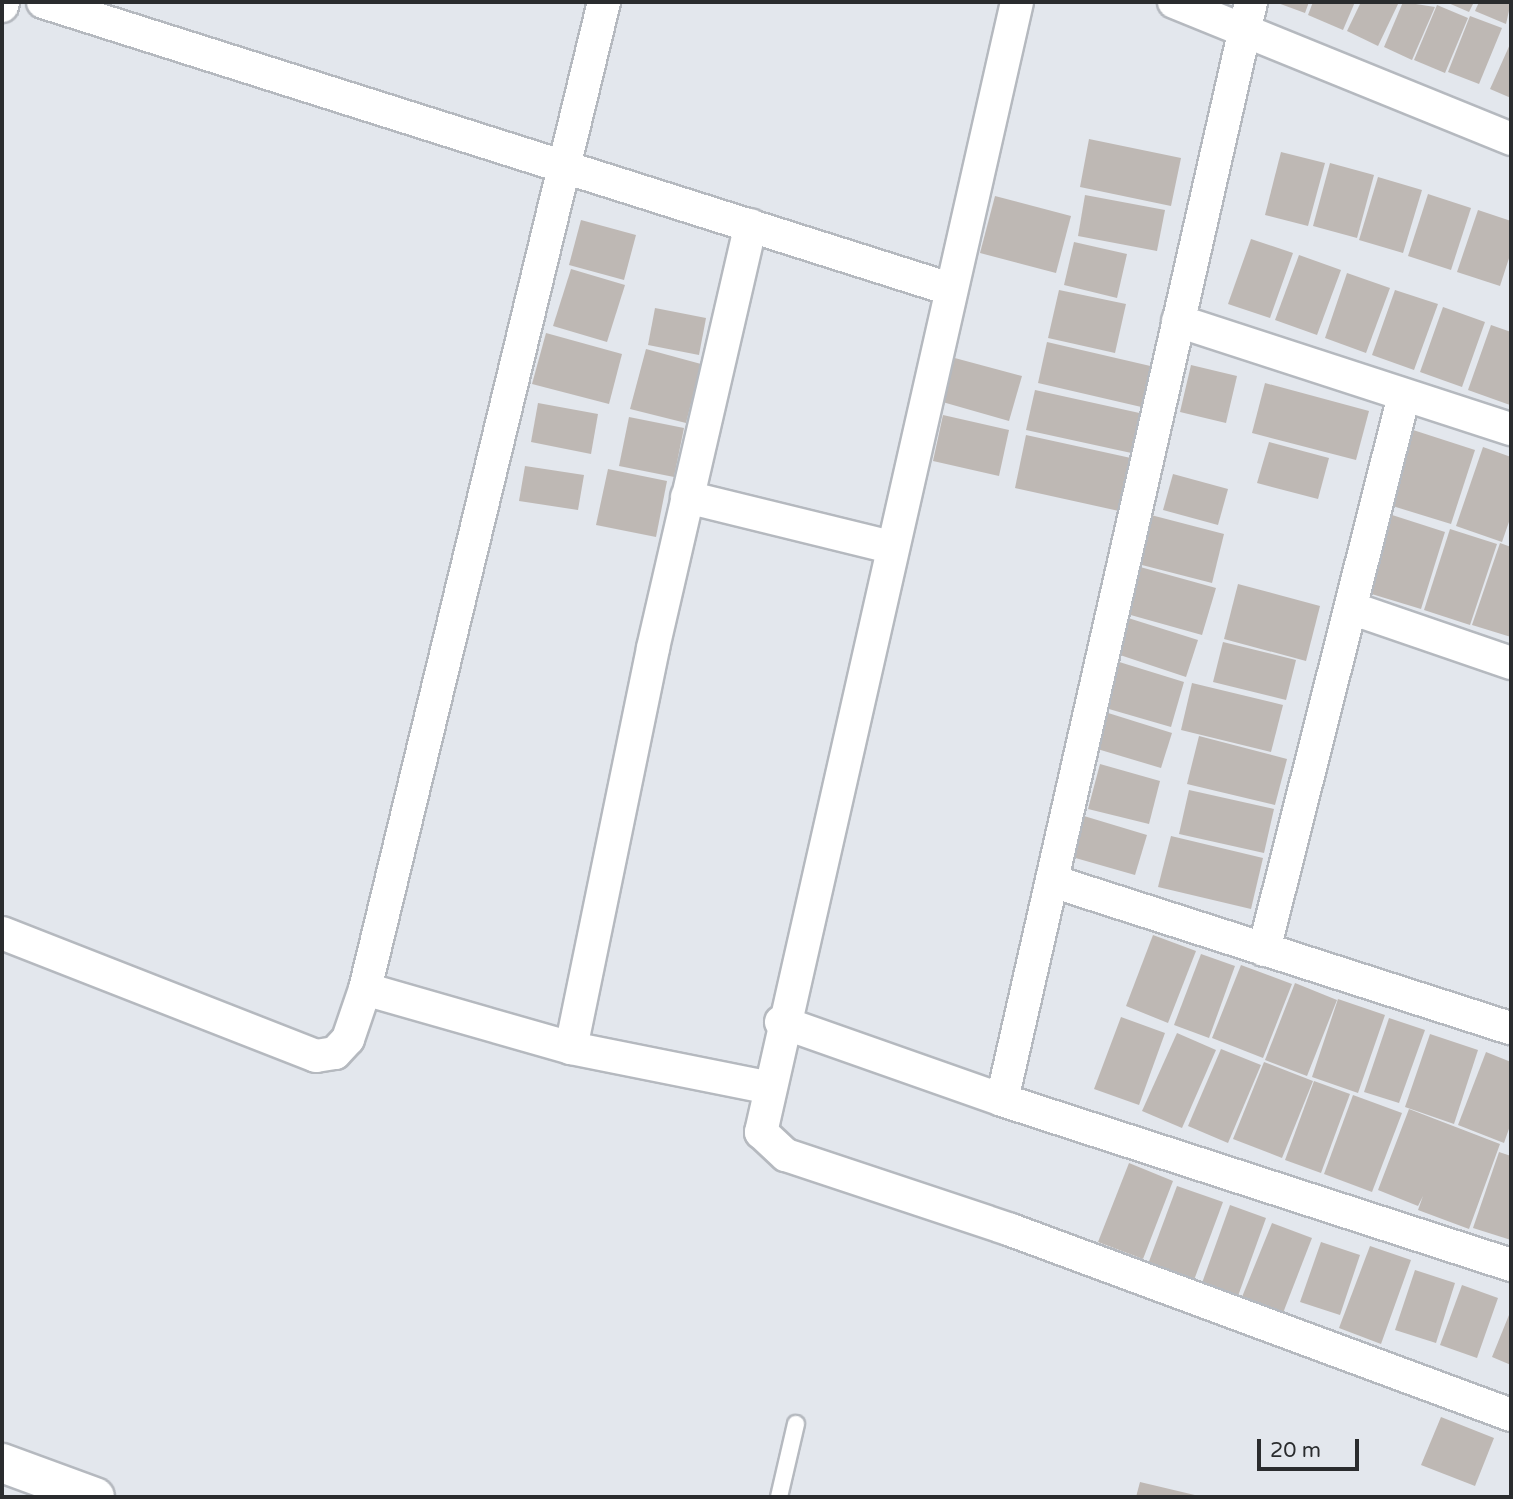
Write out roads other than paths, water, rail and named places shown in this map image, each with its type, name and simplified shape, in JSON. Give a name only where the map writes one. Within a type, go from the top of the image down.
[{"type":"highway","points":[[2,1462],[95,1497]]},
{"type":"street","points":[[44,2],[950,289]]},
{"type":"street","points":[[2,933],[316,1056],[335,1052],[348,1039],[365,989],[604,2]]},
{"type":"street","points":[[1017,2],[766,1087],[761,1132],[786,1155],[1011,1230],[1511,1415]]},
{"type":"street","points":[[1174,2],[1244,33],[1511,139]]},
{"type":"street","points":[[1002,1100],[1251,2]]},
{"type":"street","points":[[571,1048],[687,497],[751,225]]},
{"type":"street","points":[[1178,321],[1511,429]]},
{"type":"street","points":[[1264,950],[1404,395]]},
{"type":"street","points":[[687,497],[891,547]]},
{"type":"street","points":[[1351,608],[1511,663]]},
{"type":"street","points":[[1052,881],[1511,1028]]},
{"type":"street","points":[[365,989],[571,1048],[766,1087]]},
{"type":"street","points":[[781,1022],[1002,1100],[1511,1265]]},
{"type":"lane","points":[[779,1497],[796,1424]]}]
